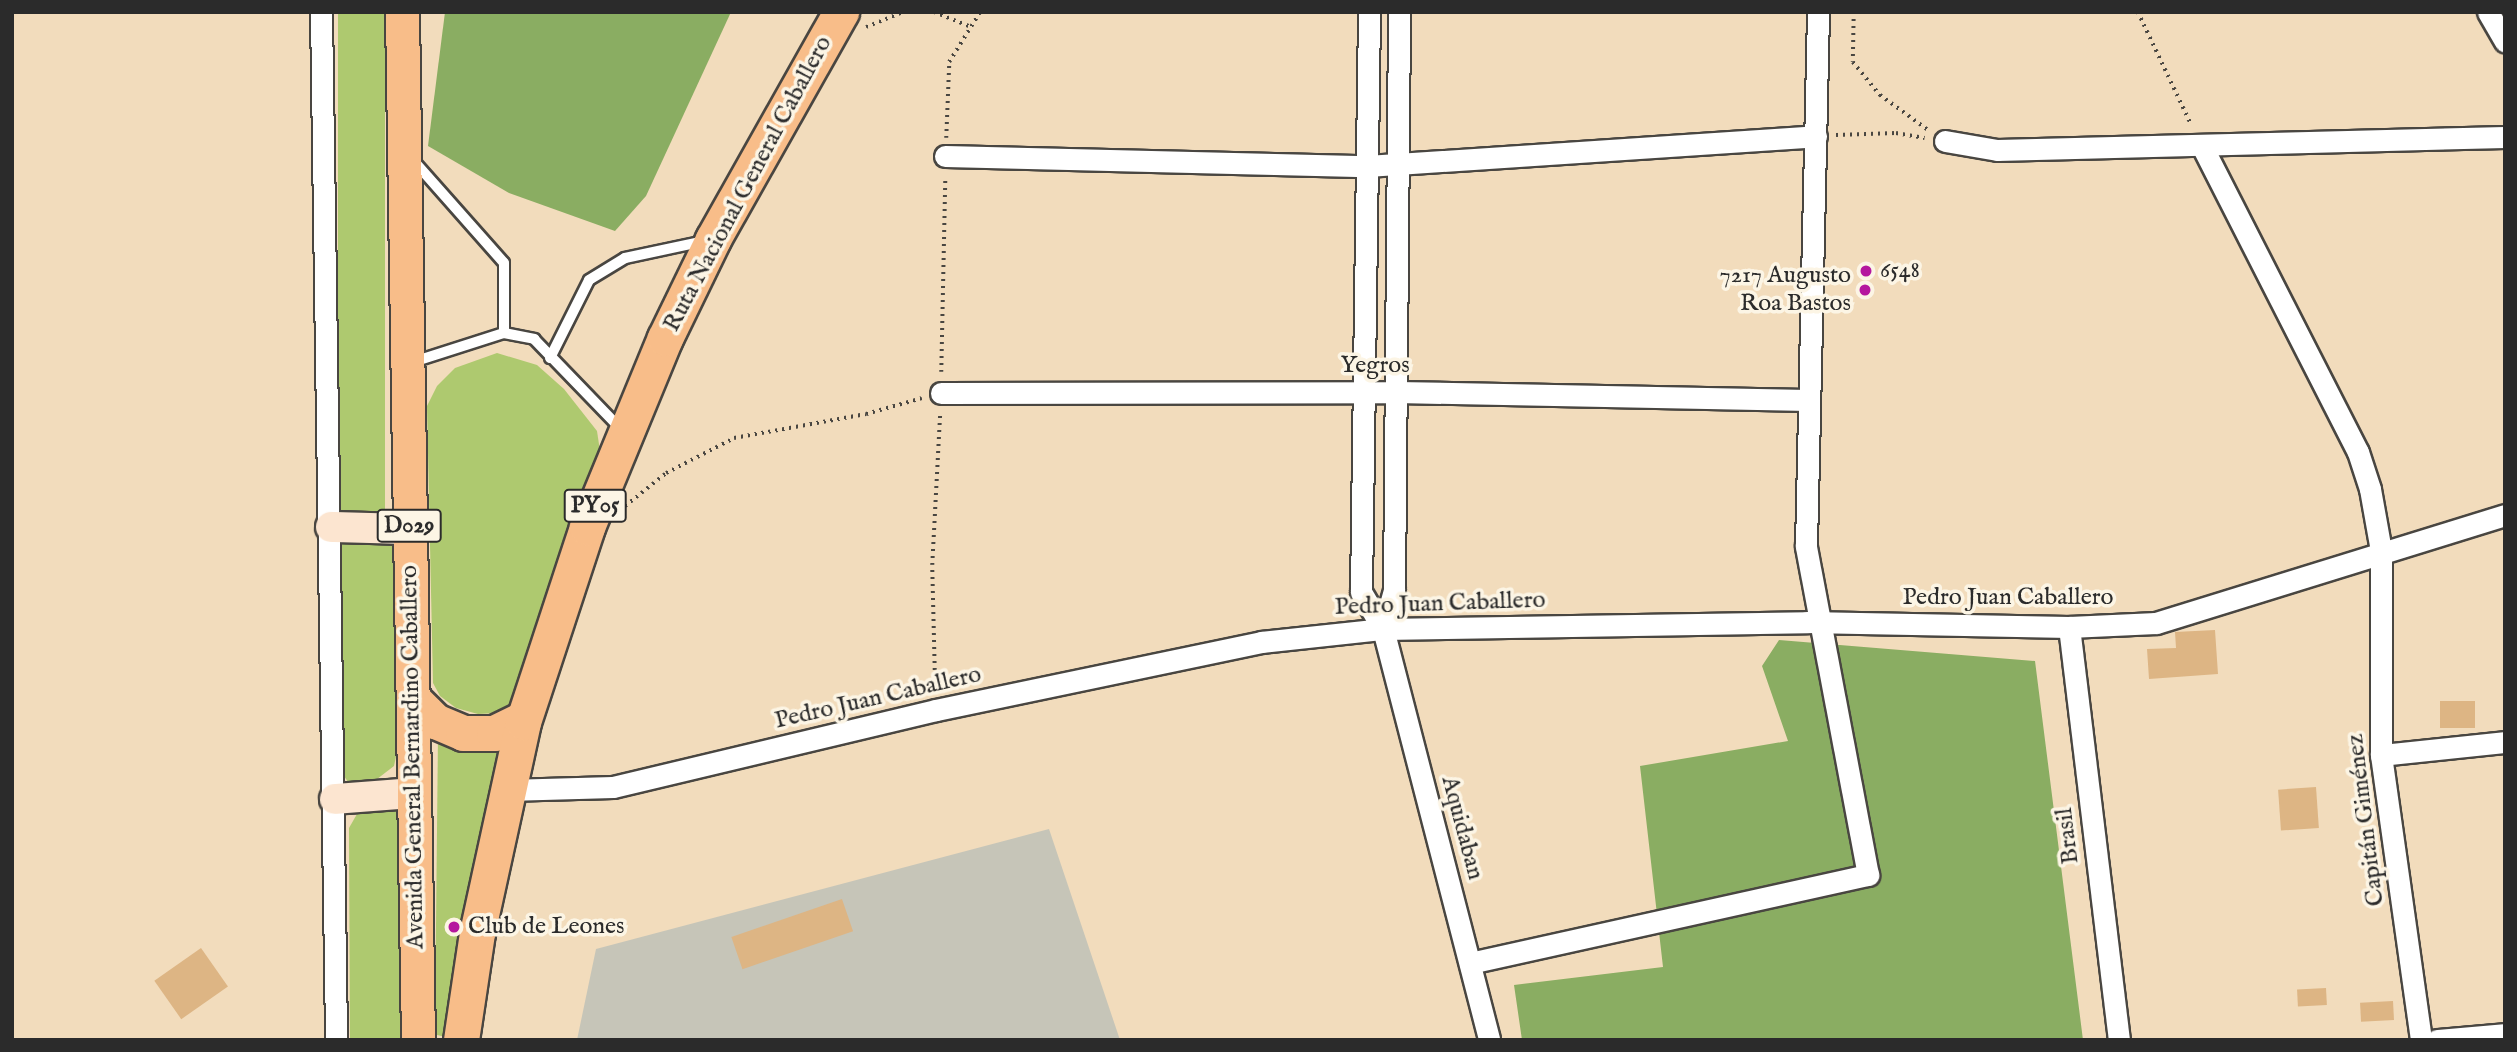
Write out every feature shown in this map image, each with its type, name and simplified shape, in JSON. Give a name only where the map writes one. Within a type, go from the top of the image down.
[{"type":"highway","name":"Ruta Nacional General Caballero","points":[[461,1040],[507,790],[523,719],[587,527],[624,432],[713,239],[841,12]]},
{"type":"highway","points":[[414,700],[435,721],[463,733],[494,733],[523,719]]},
{"type":"main road","name":"Avenida General Bernardino Caballero","points":[[402,12],[418,1040]]},
{"type":"main road","points":[[331,527],[408,529]]},
{"type":"main road","points":[[335,799],[413,793]]},
{"type":"street","points":[[321,12],[335,799],[336,1040]]},
{"type":"street","points":[[1369,12],[1361,592],[1383,629]]},
{"type":"street","points":[[1383,629],[1394,590],[1399,12]]},
{"type":"street","points":[[1470,963],[1868,875],[1806,546],[1818,12]]},
{"type":"street","points":[[2488,12],[2505,42]]},
{"type":"street","points":[[945,156],[1367,166],[1398,160],[1816,136]]},
{"type":"street","points":[[1945,141],[1997,149],[2203,148],[2505,137]]},
{"type":"street","name":"Capitán Giménez","points":[[2203,148],[2358,452],[2381,551],[2381,755],[2421,1040]]},
{"type":"street","name":"Yegros","points":[[941,393],[1396,392],[1808,400]]},
{"type":"street","name":"Pedro Juan Caballero","points":[[507,790],[613,787],[936,710],[1261,642],[1383,629],[1820,622],[2069,627],[2156,623],[2381,551],[2505,515]]},
{"type":"street","name":"Brasil","points":[[2069,627],[2119,1040]]},
{"type":"street","name":"Aquidaban","points":[[1383,629],[1489,1040]]},
{"type":"street","points":[[2381,755],[2505,742]]},
{"type":"street","points":[[2437,1040],[2505,1034]]},
{"type":"lane","points":[[404,150],[503,262],[504,333]]},
{"type":"lane","points":[[550,358],[589,280],[625,258],[713,239]]},
{"type":"lane","points":[[407,364],[504,333],[534,339],[624,432]]},
{"type":"path","points":[[934,12],[971,27]]},
{"type":"path","points":[[936,710],[932,565],[941,393],[949,62],[980,12]]},
{"type":"path","points":[[1854,12],[1853,62],[1880,95],[1945,141]]},
{"type":"path","points":[[2138,12],[2203,148]]},
{"type":"path","points":[[1816,136],[1896,133],[1945,141]]},
{"type":"path","points":[[624,507],[666,473],[734,438],[866,414],[941,393]]},
{"type":"shaded area","points":[[1049,829],[1120,1040],[577,1040],[596,949]]},
{"type":"green space","points":[[338,12],[385,12],[385,512],[338,512]]},
{"type":"green space","points":[[445,12],[731,12],[646,196],[615,231],[509,193],[428,146]]},
{"type":"green space","points":[[497,353],[537,365],[564,389],[597,431],[600,451],[514,705],[498,713],[478,714],[456,708],[440,696],[433,683],[427,406],[437,386],[455,368]]},
{"type":"green space","points":[[345,541],[388,541],[394,548],[398,747],[394,766],[368,786],[348,782],[342,773],[336,552]]},
{"type":"green space","points":[[1779,640],[2035,661],[2083,1040],[1522,1040],[1514,985],[1663,967],[1640,766],[1788,741],[1762,666]]},
{"type":"green space","points":[[438,735],[505,747],[446,1037],[437,1035],[435,1021]]},
{"type":"green space","points":[[361,807],[399,808],[403,1040],[350,1040],[349,828]]},
{"type":"building","points":[[2215,630],[2218,674],[2149,679],[2147,649],[2176,648],[2175,632]]},
{"type":"building","points":[[2440,701],[2475,701],[2475,728],[2440,728]]},
{"type":"building","points":[[2316,787],[2319,828],[2281,831],[2278,790]]},
{"type":"building","points":[[842,899],[853,931],[742,969],[731,937]]},
{"type":"building","points":[[201,948],[228,987],[181,1019],[154,981]]},
{"type":"building","points":[[2326,988],[2327,1005],[2298,1006],[2297,990]]},
{"type":"building","points":[[2393,1001],[2394,1020],[2361,1022],[2360,1003]]},
{"type":"place","name":"6548","points":[[1866,271]]},
{"type":"place","name":"7217 Augusto Roa Bastos","points":[[1865,290]]},
{"type":"place","name":"Club de Leones","points":[[454,927]]}]
